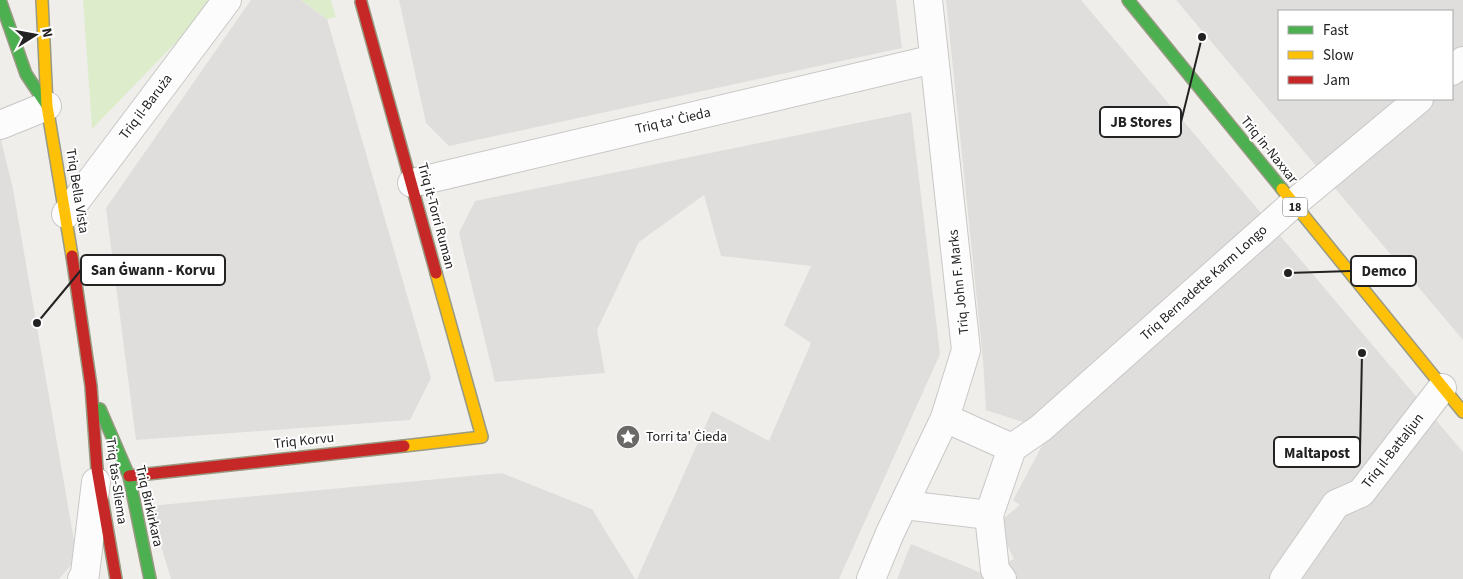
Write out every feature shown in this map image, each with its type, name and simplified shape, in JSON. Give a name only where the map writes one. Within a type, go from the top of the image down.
[{"type":"main road","points":[[0,0],[26,74],[47,106]]},
{"type":"main road","name":"Triq Bella Vista","points":[[42,0],[47,106],[66,214],[91,386]]},
{"type":"main road","name":"Triq in-Naxxar","points":[[1128,0],[1463,412]]},
{"type":"main road","name":"Triq it-Torri Ruman","points":[[361,2],[482,437]]},
{"type":"main road","name":"Triq tas-Sliema","points":[[91,386],[97,469],[116,579]]},
{"type":"main road","name":"Triq Birkirkara","points":[[91,386],[129,476],[150,579]]},
{"type":"main road","name":"Triq Korvu","points":[[129,476],[482,437]]},
{"type":"street","name":"Triq il-Baruża","points":[[66,214],[227,0]]},
{"type":"street","name":"Triq John F. Marks","points":[[871,579],[945,418],[966,350],[928,0]]},
{"type":"street","name":"Triq ta' Ċieda","points":[[412,183],[934,59]]},
{"type":"street","points":[[1453,70],[1463,61]]},
{"type":"street","name":"Triq Bernadette Karm Longo","points":[[1012,448],[1041,428],[1293,204],[1417,100]]},
{"type":"street","points":[[0,124],[47,106]]},
{"type":"street","name":"Triq il-Battaljun","points":[[1284,579],[1336,504],[1361,493],[1442,388]]},
{"type":"street","points":[[945,418],[1012,448],[988,515],[995,570],[1002,579]]},
{"type":"street","points":[[82,579],[85,574],[97,469]]},
{"type":"street","points":[[904,505],[988,515]]},
{"type":"shaded area","points":[[251,0],[301,0],[327,19],[431,378],[410,420],[136,440],[106,208]]},
{"type":"shaded area","points":[[399,0],[896,0],[902,48],[449,146],[426,123]]},
{"type":"shaded area","points":[[946,0],[1081,0],[1463,452],[1463,579],[897,579],[911,544],[984,574],[1014,559],[997,524],[1020,505],[1013,500],[1044,442],[1041,428],[986,410],[983,359]]},
{"type":"shaded area","points":[[1176,0],[1463,0],[1463,340]]},
{"type":"shaded area","points":[[911,112],[940,354],[839,579],[637,579],[712,411],[769,441],[811,343],[784,325],[811,266],[721,256],[704,195],[639,242],[597,330],[605,373],[495,382],[459,233],[475,201]]},
{"type":"shaded area","points":[[0,136],[13,189],[77,558],[59,579],[0,579]]},
{"type":"shaded area","points":[[502,473],[592,509],[635,579],[171,579],[149,506]]},
{"type":"green space","points":[[83,0],[215,0],[215,2],[92,129]]},
{"type":"green space","points":[[301,0],[331,0],[336,17],[327,19]]},
{"type":"traffic: fast","points":[[0,0],[26,74],[46,104]]},
{"type":"traffic: fast","points":[[1128,0],[1282,189]]},
{"type":"traffic: fast","points":[[100,409],[129,476],[150,579]]},
{"type":"traffic: slow","points":[[42,0],[47,106],[72,256]]},
{"type":"traffic: slow","points":[[1282,189],[1463,412]]},
{"type":"traffic: slow","points":[[404,446],[482,437],[436,273]]},
{"type":"traffic: jam","points":[[361,2],[436,273]]},
{"type":"traffic: jam","points":[[72,256],[91,386],[97,469],[116,579]]},
{"type":"traffic: jam","points":[[129,476],[404,446]]},
{"type":"place","name":"JB Stores","points":[[1202,37]]},
{"type":"place","name":"Demco","points":[[1288,273]]},
{"type":"place","name":"San Ġwann - Korvu","points":[[37,323]]},
{"type":"place","name":"Maltapost","points":[[1362,353]]},
{"type":"place","name":"Torri ta' Ċieda","points":[[628,437]]}]
